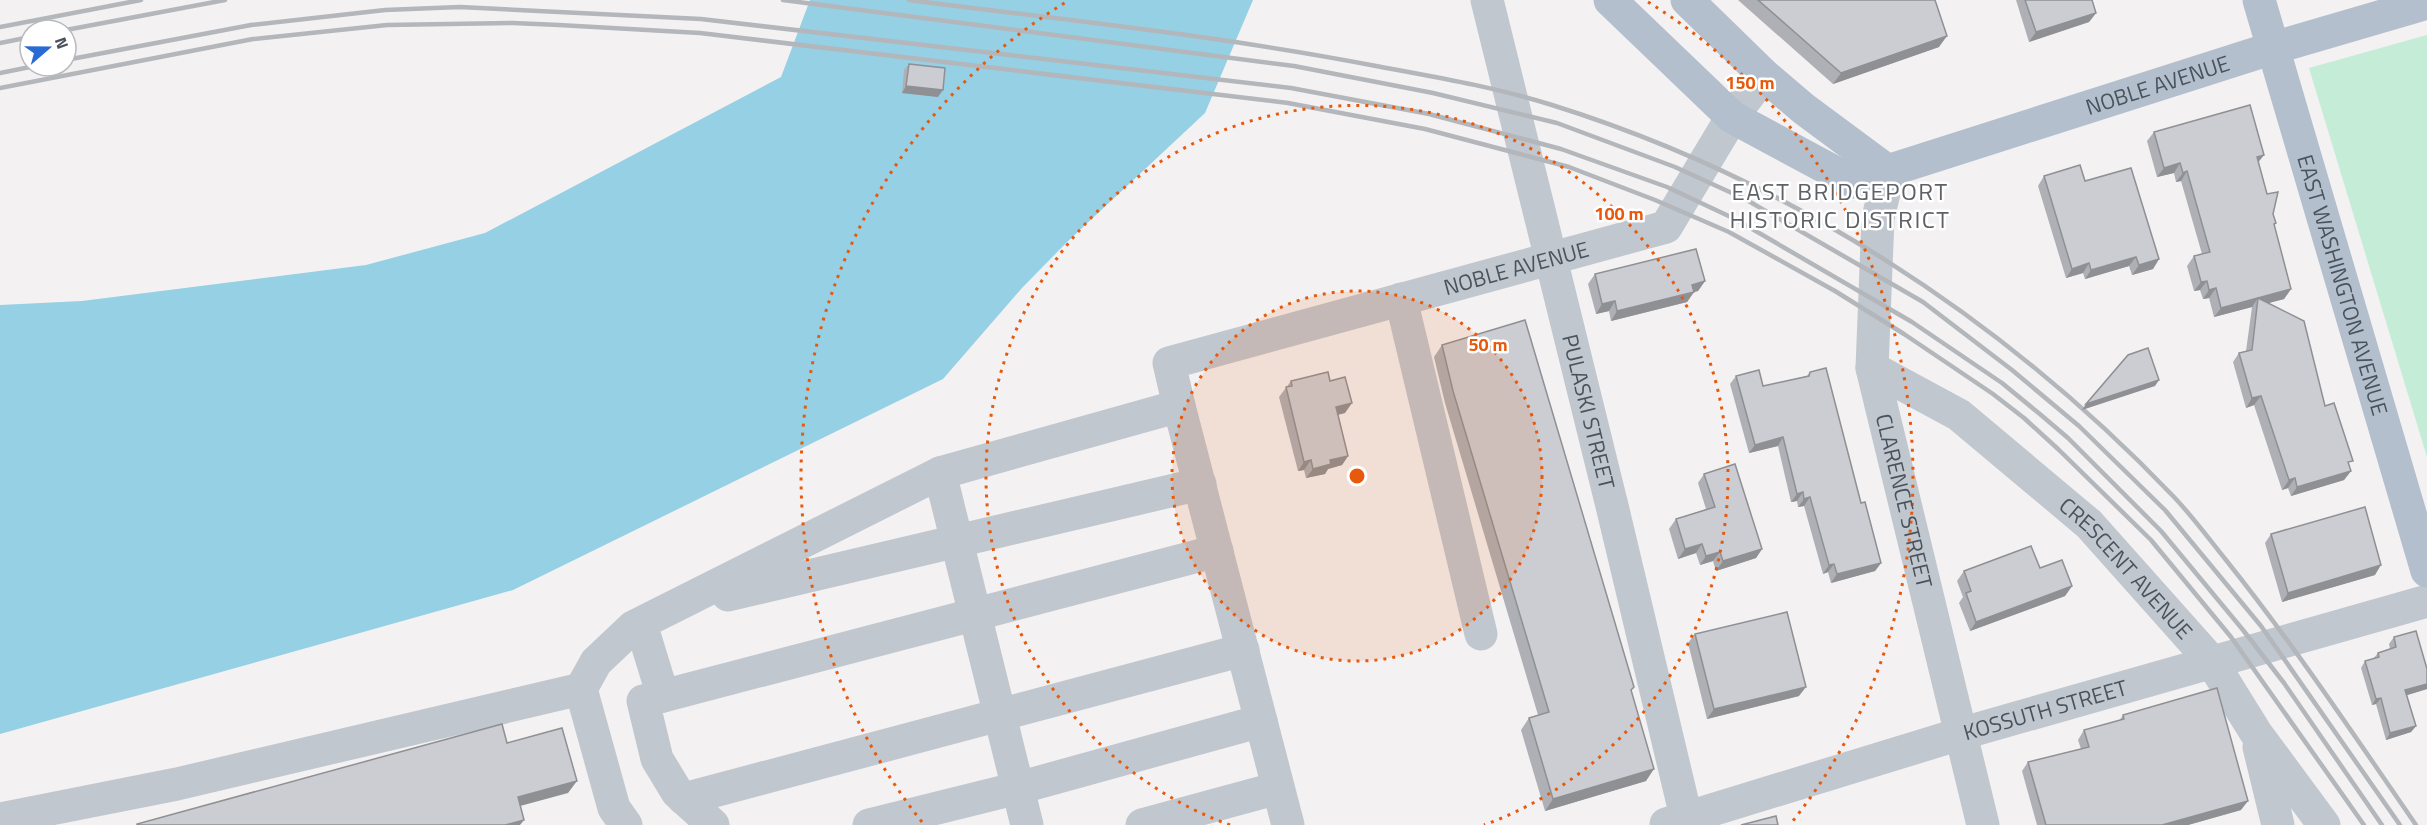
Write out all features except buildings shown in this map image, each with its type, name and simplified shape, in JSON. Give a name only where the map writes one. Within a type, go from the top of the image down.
[{"type":"main road","points":[[1610,0],[1732,117],[1853,182],[1889,172]]},
{"type":"main road","points":[[1687,0],[1764,75],[1804,109],[1889,172]]},
{"type":"main road","name":"EAST WASHINGTON AVENUE","points":[[2259,0],[2427,571]]},
{"type":"main road","name":"NOBLE AVENUE","points":[[1889,172],[2272,48],[2427,3]]},
{"type":"street","name":"PULASKI STREET","points":[[1486,0],[1551,257],[1680,823]]},
{"type":"street","name":"NOBLE AVENUE","points":[[1179,406],[1169,363],[1666,227],[1732,117],[1764,75]]},
{"type":"street","name":"CLARENCE STREET","points":[[1889,172],[1878,218],[1872,368],[1983,825]]},
{"type":"street","points":[[1401,299],[1481,634]]},
{"type":"street","name":"CRESCENT AVENUE","points":[[1872,368],[1959,415],[2089,524],[2212,662],[2256,733],[2324,825]]},
{"type":"street","points":[[626,825],[614,808],[581,689],[596,662],[633,627],[940,473],[1179,406],[1288,825]]},
{"type":"street","points":[[940,473],[1028,825]]},
{"type":"street","points":[[674,607],[1200,484]]},
{"type":"street","points":[[713,825],[676,792],[657,759],[643,702],[1217,552]]},
{"type":"street","name":"KOSSUTH STREET","points":[[1680,823],[1960,734],[2427,601]]},
{"type":"street","points":[[641,624],[663,696]]},
{"type":"street","points":[[684,799],[1242,650]]},
{"type":"street","points":[[0,819],[177,784],[581,689]]},
{"type":"street","points":[[869,825],[1018,788],[1261,722]]},
{"type":"street","points":[[2256,733],[2278,825]]},
{"type":"street","points":[[1142,825],[1278,788]]},
{"type":"green space","points":[[2427,35],[2427,457],[2309,68]]},
{"type":"water","points":[[810,0],[1253,0],[1205,113],[1066,243],[1022,288],[943,379],[513,590],[0,734],[0,305],[82,301],[366,265],[485,233],[781,77]]},
{"type":"railway","points":[[0,27],[141,0]]},
{"type":"railway","points":[[78,28],[225,0]]},
{"type":"railway","points":[[783,0],[1294,66],[1433,93],[1557,123],[1675,167],[1745,199],[1923,302],[2012,370],[2079,426],[2165,510],[2261,626],[2400,825]]},
{"type":"railway","points":[[909,0],[1260,46],[1420,74],[1509,93],[1552,105],[1640,136],[1725,172],[1808,214],[1888,262],[1965,314],[2038,371],[2108,432],[2174,497],[2276,625],[2416,825]]},
{"type":"railway","points":[[78,58],[251,25],[385,10],[460,7],[701,19],[1291,88],[1429,114],[1561,149],[1667,187],[1735,219],[1912,322],[2002,383],[2041,415],[2068,438],[2161,531],[2284,683],[2382,825]]},
{"type":"railway","points":[[0,88],[253,39],[387,25],[513,23],[559,25],[700,33],[1288,103],[1425,129],[1569,167],[1729,232],[1835,291],[1904,334],[1993,394],[2024,418],[2151,540],[2231,637],[2364,825]]},
{"type":"railway","points":[[0,43],[18,39]]},
{"type":"railway","points":[[0,73],[18,69]]},
{"type":"district","name":"EAST BRIDGEPORT HISTORIC DISTRICT","points":[[1840,205]]}]
